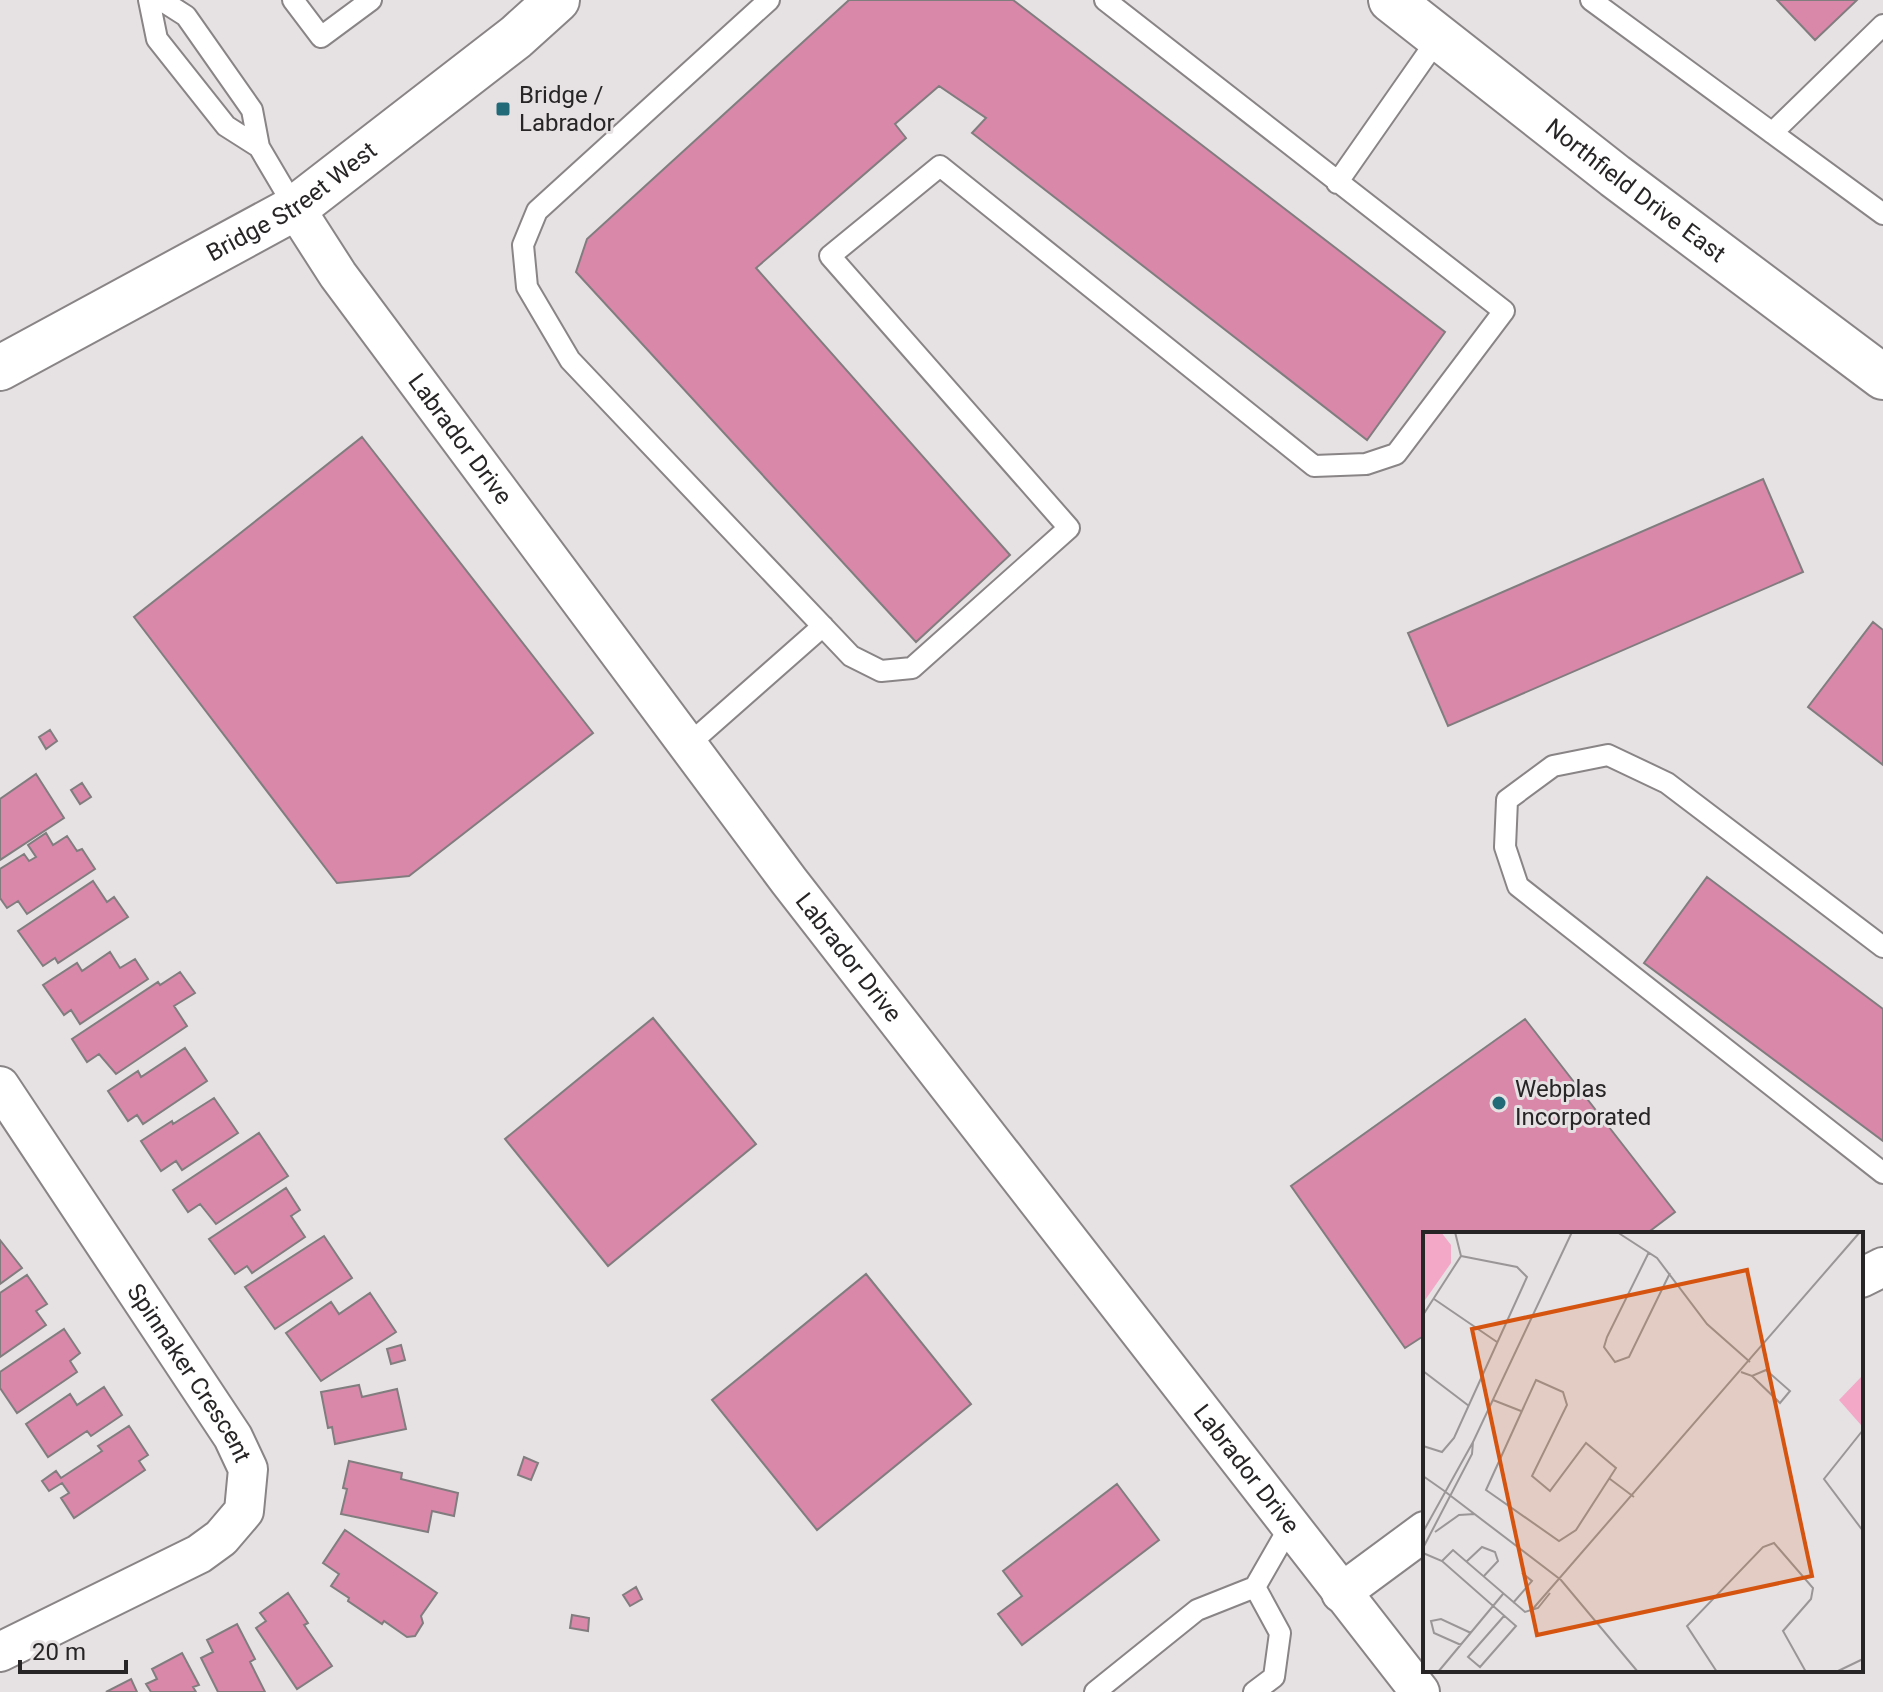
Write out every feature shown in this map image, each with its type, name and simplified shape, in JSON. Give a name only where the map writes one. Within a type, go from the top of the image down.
[{"type":"main road","name":"Bridge Street West","points":[[0,368],[295,208],[516,37],[557,0]]},
{"type":"main road","name":"Northfield Drive East","points":[[1391,0],[1615,176],[1883,377]]},
{"type":"street","name":"Labrador Drive","points":[[295,208],[338,275],[789,881],[1420,1692]]},
{"type":"street","name":"Spinnaker Crescent","points":[[0,1086],[233,1437],[248,1469],[244,1511],[221,1538],[199,1554],[0,1652]]},
{"type":"street","points":[[1863,1277],[1883,1267]]},
{"type":"street","points":[[1341,1593],[1423,1532]]},
{"type":"lane","points":[[149,0],[157,39],[226,126],[259,147]]},
{"type":"lane","points":[[161,0],[186,16],[252,110],[259,147],[295,208]]},
{"type":"lane","points":[[293,0],[321,37],[371,0]]},
{"type":"lane","points":[[769,0],[537,211],[523,245],[527,287],[570,360],[851,656],[881,671],[912,668],[1069,528],[830,256],[940,166],[1314,466],[1366,464],[1396,454],[1504,311],[1105,0]]},
{"type":"lane","points":[[1591,0],[1883,214]]},
{"type":"lane","points":[[1772,133],[1883,25]]},
{"type":"lane","points":[[1337,183],[1439,37]]},
{"type":"lane","points":[[688,745],[823,626]]},
{"type":"lane","points":[[1883,947],[1667,783],[1608,755],[1553,766],[1507,800],[1505,847],[1518,886],[1883,1173]]},
{"type":"lane","points":[[1095,1692],[1197,1610],[1255,1587],[1290,1526]]},
{"type":"lane","points":[[1254,1692],[1274,1677],[1280,1633],[1255,1587]]},
{"type":"building","points":[[849,0],[1013,0],[1445,332],[1367,440],[972,133],[986,118],[939,86],[895,124],[906,138],[756,268],[1010,555],[916,642],[576,272],[587,239]]},
{"type":"building","points":[[1777,0],[1857,0],[1815,40]]},
{"type":"building","points":[[362,437],[593,733],[409,876],[337,883],[134,617]]},
{"type":"building","points":[[1763,479],[1803,572],[1448,726],[1408,633]]},
{"type":"building","points":[[1873,622],[1883,630],[1883,765],[1808,707]]},
{"type":"building","points":[[50,730],[57,741],[46,749],[39,737]]},
{"type":"building","points":[[36,774],[64,818],[0,860],[0,799]]},
{"type":"building","points":[[82,783],[91,797],[80,804],[71,790]]},
{"type":"building","points":[[46,833],[53,845],[67,836],[77,851],[82,849],[95,869],[27,914],[18,901],[7,908],[0,898],[0,869],[24,854],[29,861],[36,857],[28,845]]},
{"type":"building","points":[[1707,877],[1883,1009],[1883,1141],[1644,963]]},
{"type":"building","points":[[93,881],[107,902],[114,897],[128,917],[58,963],[55,958],[43,966],[18,931]]},
{"type":"building","points":[[110,952],[120,968],[135,959],[148,979],[80,1024],[71,1010],[64,1015],[43,985],[77,963],[82,971]]},
{"type":"building","points":[[180,972],[195,993],[174,1006],[187,1026],[116,1074],[99,1054],[87,1062],[72,1039],[158,982],[160,985]]},
{"type":"building","points":[[653,1018],[756,1144],[608,1266],[505,1139]]},
{"type":"building","name":"Webplas Incorporated","points":[[1525,1019],[1675,1212],[1649,1232],[1423,1232],[1423,1336],[1405,1348],[1291,1186]]},
{"type":"building","points":[[185,1048],[207,1081],[143,1124],[137,1115],[128,1121],[108,1091],[138,1071],[141,1077]]},
{"type":"building","points":[[214,1098],[238,1133],[182,1170],[176,1161],[161,1171],[141,1141]]},
{"type":"building","points":[[259,1133],[288,1176],[216,1224],[200,1204],[188,1212],[173,1190]]},
{"type":"building","points":[[286,1188],[300,1210],[291,1216],[305,1237],[252,1273],[247,1266],[235,1274],[209,1239]]},
{"type":"building","points":[[324,1236],[352,1278],[275,1329],[245,1287]]},
{"type":"building","points":[[0,1240],[22,1268],[0,1284]]},
{"type":"building","points":[[866,1274],[971,1404],[817,1530],[712,1400]]},
{"type":"building","points":[[27,1275],[47,1304],[36,1311],[46,1325],[0,1357],[0,1293]]},
{"type":"building","points":[[370,1293],[396,1332],[321,1381],[286,1333],[331,1302],[339,1314]]},
{"type":"building","points":[[64,1329],[80,1353],[70,1361],[77,1372],[17,1413],[0,1388],[0,1372]]},
{"type":"building","points":[[401,1345],[405,1360],[391,1364],[387,1349]]},
{"type":"building","points":[[359,1385],[362,1397],[397,1389],[406,1429],[335,1444],[332,1427],[328,1428],[321,1392]]},
{"type":"building","points":[[104,1387],[122,1415],[91,1436],[87,1431],[48,1457],[26,1424],[70,1394],[77,1405]]},
{"type":"building","points":[[129,1426],[148,1455],[139,1461],[145,1470],[74,1518],[61,1498],[69,1493],[62,1483],[49,1491],[42,1481],[56,1471],[61,1478],[102,1451],[98,1446]]},
{"type":"building","points":[[524,1457],[538,1463],[531,1480],[518,1475]]},
{"type":"building","points":[[349,1461],[402,1473],[401,1479],[458,1493],[454,1516],[432,1511],[428,1532],[341,1514]]},
{"type":"building","points":[[1117,1484],[1159,1540],[1022,1645],[998,1614],[1022,1596],[1003,1571]]},
{"type":"building","points":[[345,1530],[437,1593],[421,1616],[423,1623],[415,1636],[407,1637],[384,1621],[382,1624],[331,1586],[339,1574],[323,1563]]},
{"type":"building","points":[[636,1587],[642,1599],[630,1606],[623,1595]]},
{"type":"building","points":[[288,1593],[308,1623],[304,1625],[332,1666],[297,1689],[256,1628],[266,1621],[260,1613]]},
{"type":"building","points":[[572,1615],[589,1618],[588,1631],[570,1628]]},
{"type":"building","points":[[237,1624],[255,1659],[250,1662],[265,1692],[218,1692],[201,1658],[213,1652],[207,1640]]},
{"type":"building","points":[[182,1653],[199,1685],[193,1687],[196,1692],[151,1692],[146,1684],[157,1679],[152,1669]]},
{"type":"building","points":[[131,1679],[137,1692],[106,1692]]},
{"type":"place","name":"Bridge / Labrador","points":[[503,109]]},
{"type":"place","name":"Webplas Incorporated","points":[[1499,1103]]}]
